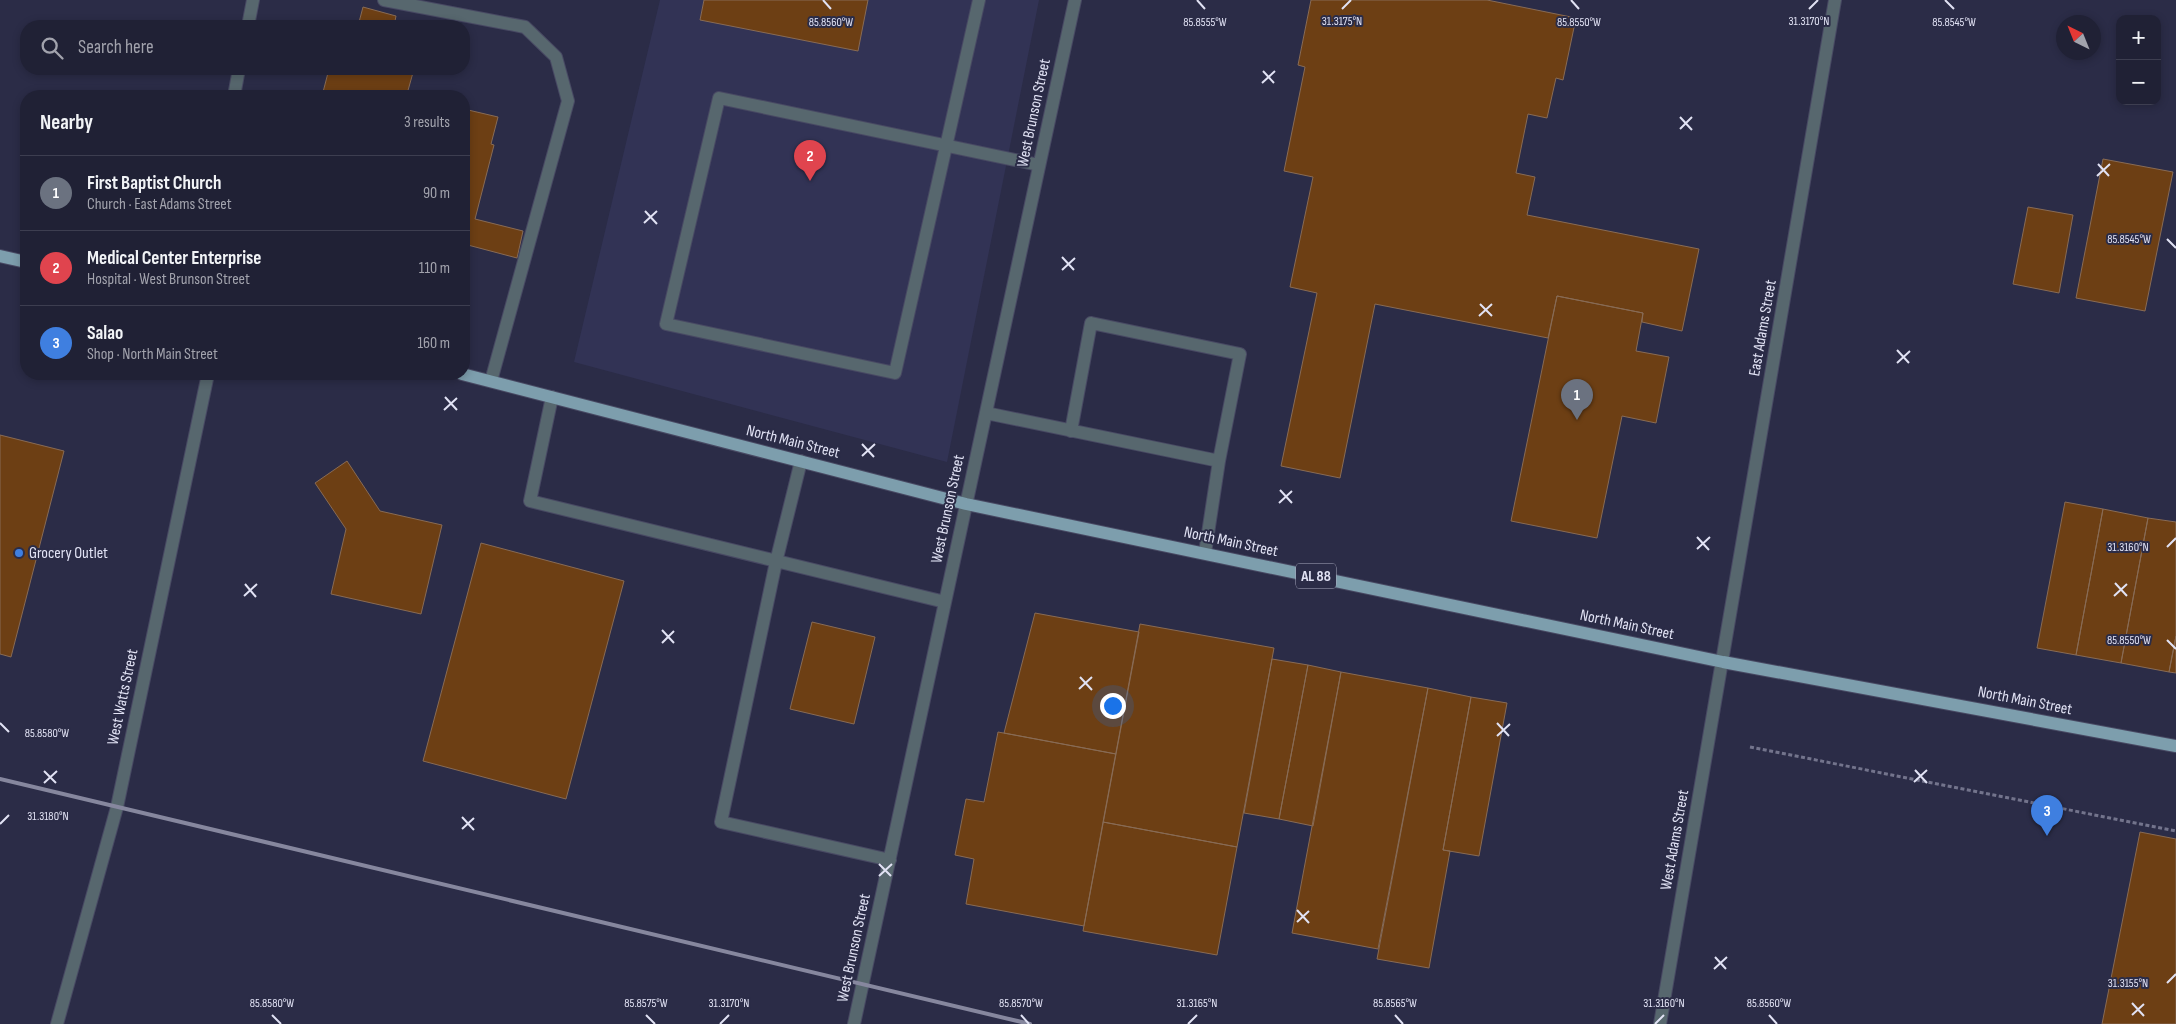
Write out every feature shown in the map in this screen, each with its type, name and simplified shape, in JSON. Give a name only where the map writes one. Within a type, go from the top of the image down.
[{"type":"main road","points":[[0,256],[20,261]]},
{"type":"main road","name":"North Main Street","points":[[470,376],[966,504],[1723,662],[2176,746]]},
{"type":"street","points":[[249,20],[253,0]]},
{"type":"street","points":[[384,0],[524,27],[556,57],[568,101],[491,381]]},
{"type":"street","points":[[979,0],[946,146],[895,373],[666,324],[719,98],[946,146],[1039,165]]},
{"type":"street","name":"West Brunson Street","points":[[854,1024],[1075,0]]},
{"type":"street","name":"East Adams Street","points":[[1723,662],[1835,0]]},
{"type":"street","points":[[235,90],[238,75]]},
{"type":"street","points":[[1071,431],[1091,323],[1240,354],[1219,461],[1204,553]]},
{"type":"street","name":"West Watts Street","points":[[57,1024],[117,807],[207,380]]},
{"type":"street","points":[[552,397],[530,501],[945,602]]},
{"type":"street","points":[[986,413],[1219,461]]},
{"type":"street","points":[[801,461],[776,562],[720,822],[890,860]]},
{"type":"street","name":"West Adams Street","points":[[1660,1024],[1723,662]]},
{"type":"path","points":[[1750,747],[2176,830]]},
{"type":"shaded area","points":[[660,0],[1039,0],[947,462],[574,362]]},
{"type":"building","points":[[704,0],[868,0],[858,51],[700,20]]},
{"type":"building","points":[[1311,0],[1487,0],[1576,18],[1563,80],[1556,78],[1547,118],[1528,114],[1516,173],[1535,177],[1527,215],[1699,249],[1682,331],[1642,322],[1643,313],[1557,296],[1548,338],[1375,304],[1340,478],[1281,466],[1317,293],[1290,287],[1313,177],[1284,171],[1305,67],[1298,65]]},
{"type":"building","points":[[363,7],[396,16],[395,20],[360,20]]},
{"type":"building","points":[[327,75],[412,75],[408,90],[324,90]]},
{"type":"building","points":[[470,110],[498,117],[491,144],[494,145],[475,219],[523,231],[517,258],[470,246]]},
{"type":"building","points":[[2103,159],[2173,172],[2145,311],[2076,298]]},
{"type":"building","points":[[2028,207],[2073,215],[2059,293],[2013,284]]},
{"type":"building","points":[[1557,296],[1643,313],[1636,351],[1669,357],[1656,423],[1622,416],[1597,538],[1511,521]]},
{"type":"building","name":"Grocery Outlet","points":[[0,435],[64,451],[11,657],[0,654]]},
{"type":"building","points":[[347,461],[380,511],[442,525],[421,614],[331,594],[346,529],[315,483]]},
{"type":"building","points":[[2065,502],[2103,509],[2076,655],[2037,648]]},
{"type":"building","points":[[2103,509],[2148,518],[2121,663],[2076,655]]},
{"type":"building","points":[[2148,518],[2176,522],[2176,636],[2169,672],[2121,663]]},
{"type":"building","points":[[481,543],[624,581],[566,799],[423,761]]},
{"type":"building","points":[[1035,613],[1139,632],[1116,754],[1004,733]]},
{"type":"building","points":[[812,622],[875,637],[854,724],[790,709]]},
{"type":"building","points":[[1140,624],[1274,648],[1237,847],[1103,822]]},
{"type":"building","points":[[2176,636],[2176,673],[2169,672]]},
{"type":"building","points":[[1272,659],[1308,665],[1279,819],[1244,813]]},
{"type":"building","points":[[1308,665],[1341,672],[1313,826],[1279,819]]},
{"type":"building","points":[[1341,672],[1428,688],[1378,949],[1292,933]]},
{"type":"building","points":[[1428,688],[1471,697],[1443,850],[1450,851],[1429,968],[1377,959]]},
{"type":"building","points":[[1471,697],[1507,703],[1479,856],[1443,850]]},
{"type":"building","points":[[998,732],[1116,754],[1084,926],[966,904],[974,859],[955,855],[966,799],[984,802]]},
{"type":"building","points":[[1103,822],[1237,847],[1217,955],[1083,931]]},
{"type":"building","points":[[2140,832],[2176,839],[2176,1024],[2102,1024]]},
{"type":"railway","points":[[0,779],[1030,1024]]},
{"type":"place","name":"Medical Center Enterprise","points":[[810,181]]},
{"type":"place","name":"First Baptist Church","points":[[1577,420]]},
{"type":"place","name":"Grocery Outlet","points":[[19,553]]},
{"type":"place","name":"Salao","points":[[2047,836]]}]
